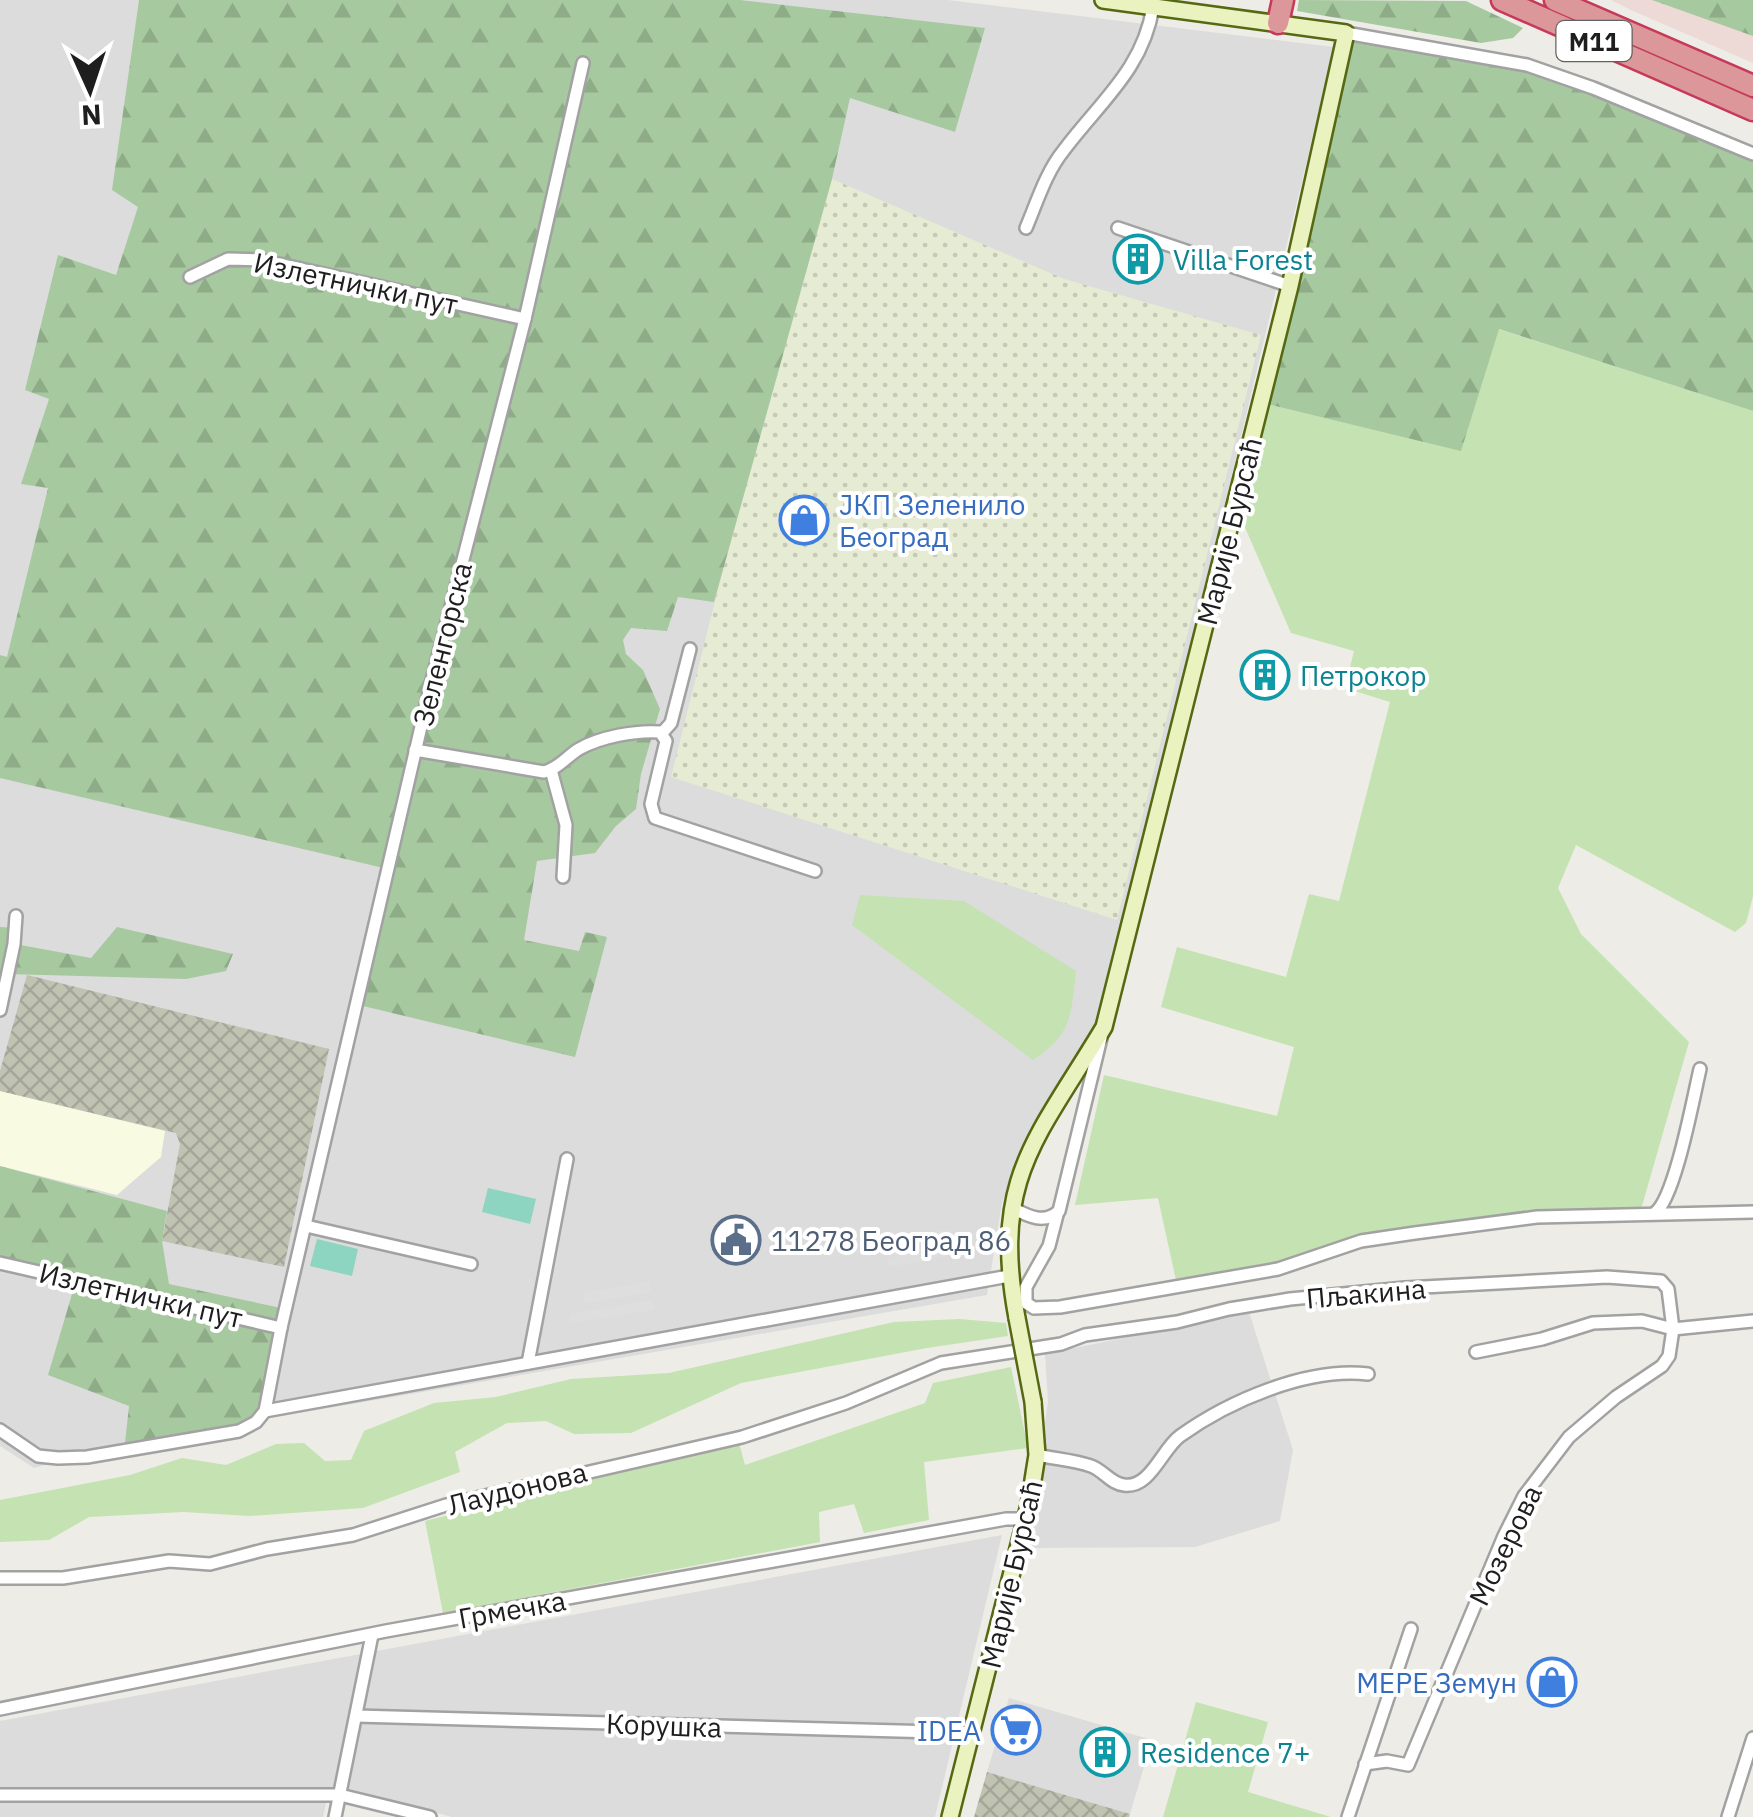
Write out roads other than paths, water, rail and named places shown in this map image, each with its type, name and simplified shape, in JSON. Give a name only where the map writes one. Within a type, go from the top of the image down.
[{"type":"highway","points":[[1278,22],[1282,0]]},
{"type":"highway","name":"M11","points":[[1502,0],[1753,110]]},
{"type":"highway","name":"M11","points":[[1555,0],[1753,86]]},
{"type":"street","points":[[1103,0],[1278,22],[1527,65],[1753,154]]},
{"type":"street","points":[[1026,228],[1058,158],[1138,58],[1153,6]]},
{"type":"street","name":"Марије Бурсаћ","points":[[1346,33],[1290,286],[1104,1027],[1064,1202],[1049,1246],[1024,1291],[1026,1303],[1034,1308],[1060,1308],[1278,1269],[1372,1239],[1537,1217],[1655,1213]]},
{"type":"street","name":"Зеленгорска","points":[[265,1411],[415,750],[525,319],[583,63]]},
{"type":"street","points":[[1118,228],[1290,286]]},
{"type":"street","name":"Излетнички пут","points":[[190,277],[228,259],[261,260],[525,319]]},
{"type":"street","points":[[662,733],[671,723],[690,649]]},
{"type":"street","points":[[415,750],[538,772],[551,770],[579,749],[602,740],[662,733]]},
{"type":"street","points":[[662,733],[666,741],[651,804],[655,818],[815,871]]},
{"type":"street","points":[[551,770],[566,825],[564,876]]},
{"type":"street","points":[[0,1010],[16,916]]},
{"type":"street","name":"Марије Бурсаћ","points":[[950,1817],[1038,1455],[1033,1402],[1009,1276],[1012,1208],[1018,1178],[1041,1126],[1104,1027]]},
{"type":"street","points":[[1655,1213],[1664,1206],[1672,1185],[1700,1069]]},
{"type":"street","points":[[528,1363],[567,1159]]},
{"type":"street","points":[[1012,1208],[1038,1219],[1057,1215]]},
{"type":"street","points":[[1655,1213],[1753,1212]]},
{"type":"street","points":[[306,1226],[471,1264]]},
{"type":"street","name":"Излетнички пут","points":[[0,1263],[281,1328]]},
{"type":"street","points":[[0,1430],[38,1456],[87,1457],[239,1431],[256,1422],[265,1411],[1009,1276]]},
{"type":"street","name":"Пљакина","points":[[1024,1350],[1086,1335],[1177,1322],[1290,1299],[1405,1288],[1607,1277],[1661,1281],[1668,1289],[1674,1330]]},
{"type":"street","points":[[1476,1352],[1542,1339],[1593,1322],[1642,1322],[1674,1330],[1753,1321]]},
{"type":"street","name":"Мозерова","points":[[1365,1764],[1387,1761],[1408,1765],[1524,1496],[1570,1437],[1616,1397],[1662,1366],[1672,1348],[1674,1330]]},
{"type":"street","name":"Лаудонова","points":[[0,1578],[63,1578],[169,1561],[210,1564],[268,1548],[353,1535],[446,1504],[742,1437],[846,1403],[941,1363],[1024,1350]]},
{"type":"street","points":[[1038,1455],[1088,1464],[1124,1486],[1136,1484],[1176,1439],[1226,1407],[1274,1388],[1336,1373],[1368,1374]]},
{"type":"street","name":"Грмечка","points":[[0,1709],[372,1635],[1025,1519]]},
{"type":"street","points":[[1348,1817],[1412,1628]]},
{"type":"street","points":[[335,1817],[372,1635]]},
{"type":"street","name":"Корушка","points":[[356,1716],[972,1734]]},
{"type":"street","points":[[1728,1817],[1753,1738]]},
{"type":"street","points":[[0,1795],[340,1795],[430,1817]]},
{"type":"place","name":"Villa Forest","points":[[1138,259]]},
{"type":"place","name":"ЈКП Зеленило Београд","points":[[804,520]]},
{"type":"place","name":"Петрокор","points":[[1265,675]]},
{"type":"place","name":"11278 Београд 86","points":[[736,1240]]},
{"type":"place","name":"МЕРЕ Земун","points":[[1552,1682]]},
{"type":"place","name":"IDEA","points":[[1016,1730]]},
{"type":"place","name":"Residence 7+","points":[[1105,1752]]}]
